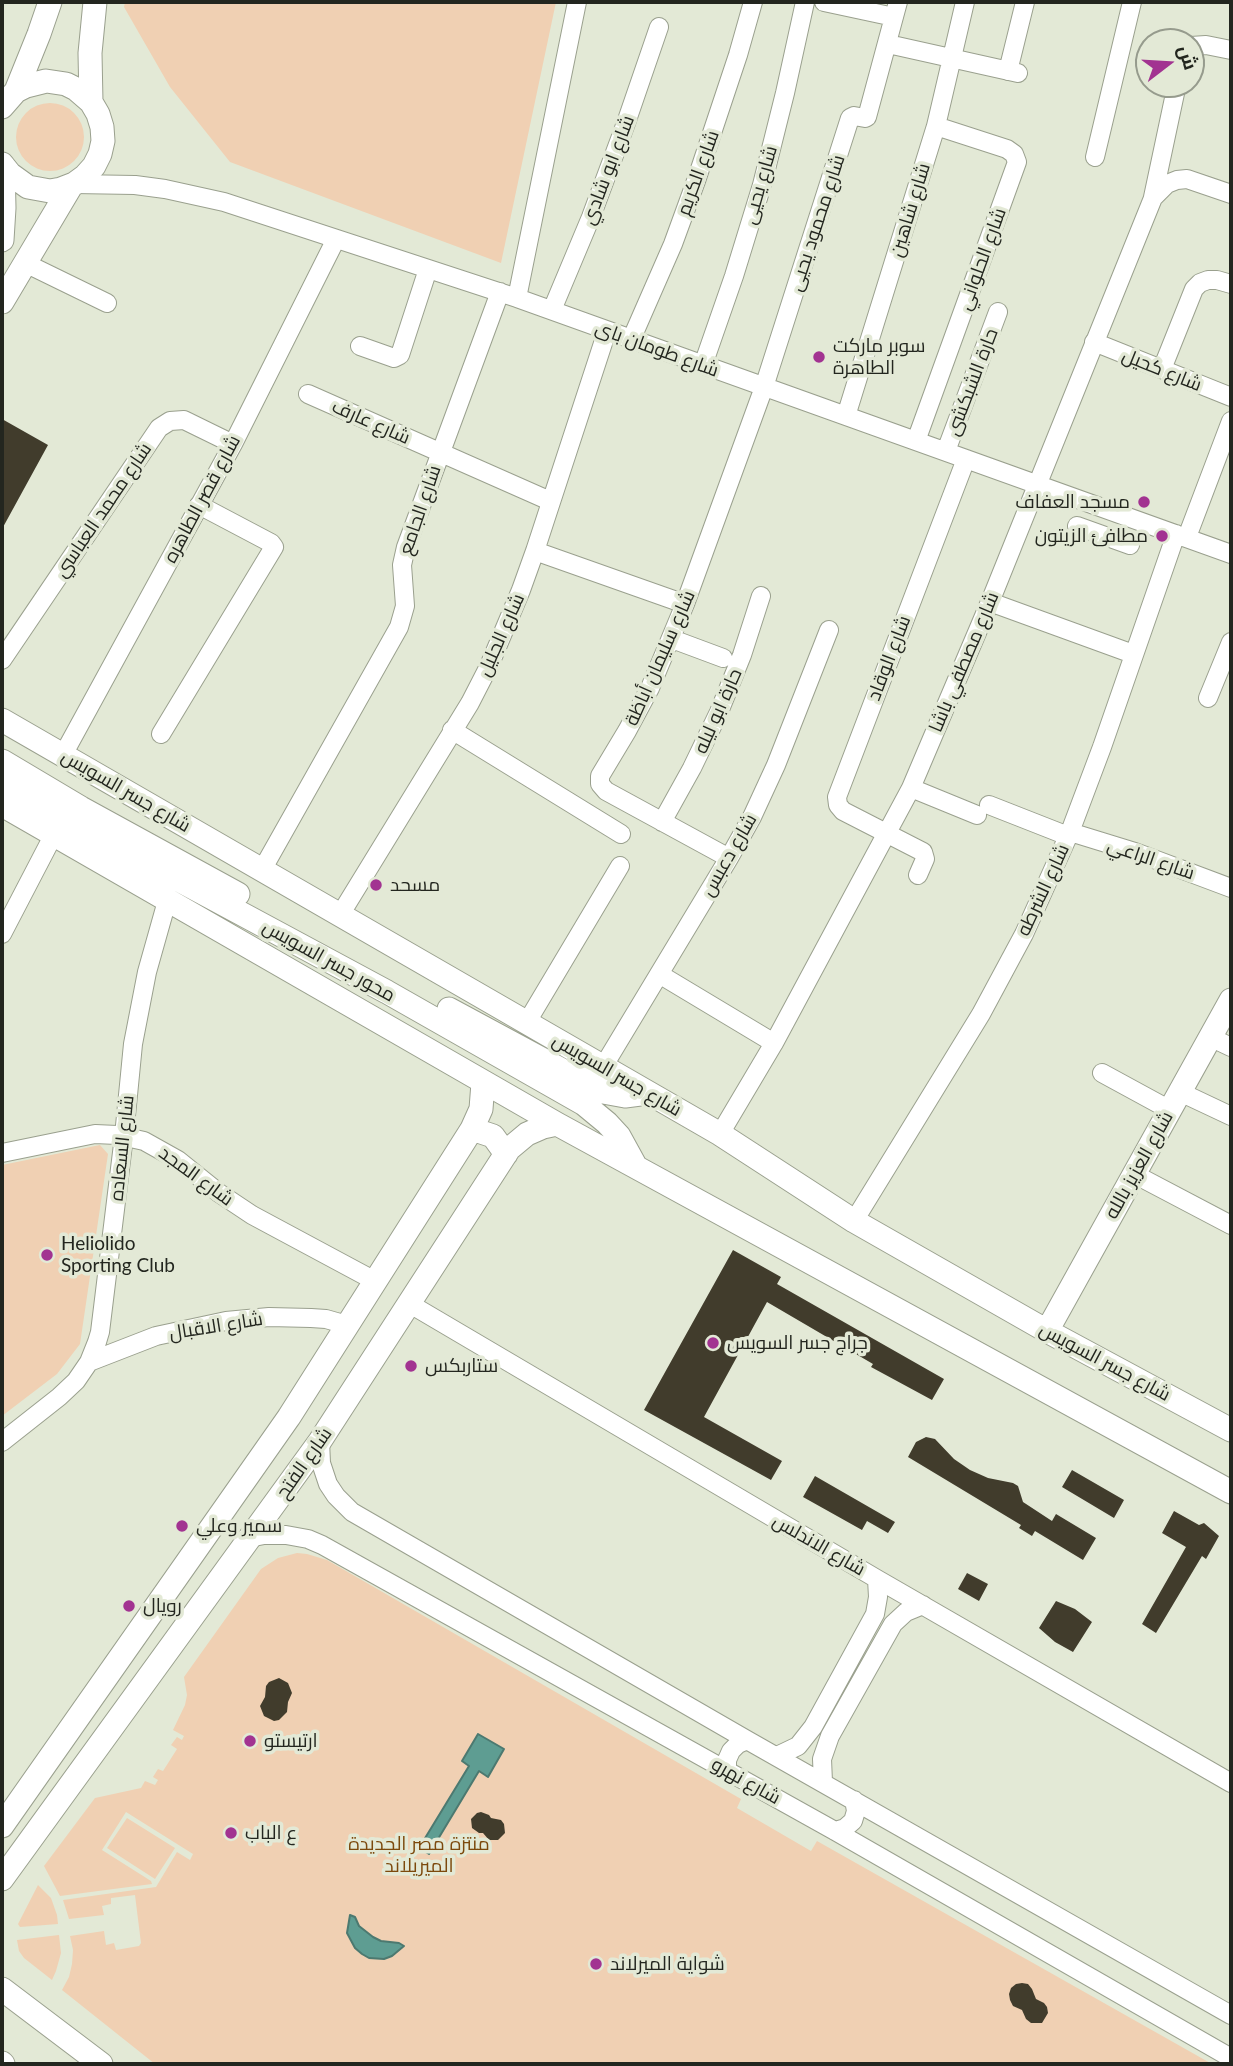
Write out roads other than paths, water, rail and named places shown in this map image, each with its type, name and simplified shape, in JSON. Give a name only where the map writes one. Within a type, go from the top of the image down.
[{"type":"main road","points":[[9,99],[39,34],[50,2]]},
{"type":"main road","points":[[91,103],[90,53],[95,2]]},
{"type":"main road","points":[[2,302],[73,185],[94,166],[103,141],[98,114],[76,89],[56,82],[35,83],[9,99]]},
{"type":"main road","points":[[2,165],[28,187],[50,191],[73,185]]},
{"type":"main road","points":[[2,165],[2,240]]},
{"type":"main road","name":"شارع جسر السويس","points":[[2,720],[720,1134],[854,1221],[1047,1331],[1231,1430]]},
{"type":"main road","name":"محور جسر السويس","points":[[2,761],[80,808],[592,1088],[603,1093],[625,1096],[648,1093]]},
{"type":"main road","name":"محور جسر السويس","points":[[2,779],[73,823],[387,992],[584,1104],[597,1113],[619,1136],[636,1167]]},
{"type":"main road","points":[[2,805],[557,1125],[1231,1492]]},
{"type":"main road","name":"شارع العزيز بالله","points":[[1047,1331],[1175,1101],[1221,1042],[1231,1000]]},
{"type":"main road","name":"شارع الفتح","points":[[2,1826],[289,1417],[472,1129],[481,1109],[483,1083]]},
{"type":"main road","name":"شارع الفتح","points":[[2,1879],[320,1441],[506,1154],[527,1134],[543,1127],[557,1125]]},
{"type":"main road","points":[[472,1129],[493,1136],[506,1154]]},
{"type":"main road","points":[[289,1417],[320,1441]]},
{"type":"main road","points":[[7,1997],[101,2064]]},
{"type":"street","points":[[509,295],[577,2]]},
{"type":"street","name":"شارع الكريم","points":[[631,340],[673,244],[696,181],[753,2]]},
{"type":"street","name":"شارع يحيى","points":[[703,365],[762,185],[804,2]]},
{"type":"street","points":[[824,2],[896,10],[888,44],[1013,72],[1025,2]]},
{"type":"street","name":"شارع شاهين","points":[[846,416],[936,126],[965,2]]},
{"type":"street","points":[[1095,157],[1132,2]]},
{"type":"street","name":"شارع ابو شادي","points":[[552,310],[595,205],[659,27]]},
{"type":"street","name":"شارع محمود يحيى","points":[[764,387],[850,118],[867,118],[888,44]]},
{"type":"street","points":[[1205,45],[1231,50]]},
{"type":"street","name":"شارع مصطفي باشا","points":[[720,1134],[774,1043],[911,788],[990,601],[1153,198],[1174,98]]},
{"type":"street","name":"شارع الحلواني","points":[[916,441],[1017,162],[1014,154],[1007,149],[936,126]]},
{"type":"street","points":[[1153,198],[1167,184],[1187,179],[1231,194]]},
{"type":"street","name":"شارع طومان باى","points":[[73,185],[135,185],[195,194],[224,202],[552,310],[1231,554]]},
{"type":"street","name":"شارع قصر الطاهره","points":[[63,755],[233,444],[336,239]]},
{"type":"street","points":[[25,263],[107,303]]},
{"type":"street","points":[[360,346],[394,358],[400,355],[428,269]]},
{"type":"street","points":[[1162,369],[1194,289],[1208,280],[1217,279],[1231,284]]},
{"type":"street","name":"شارع الجامع","points":[[262,870],[399,627],[405,606],[403,556],[441,453],[509,295]]},
{"type":"street","name":"حارة الشبكشى","points":[[946,451],[998,312]]},
{"type":"street","name":"شارع الجليل","points":[[340,915],[470,703],[489,666],[535,551],[607,331]]},
{"type":"street","name":"شارع كحيل","points":[[1094,342],[1231,397]]},
{"type":"street","name":"شارع سليمان أباظة","points":[[729,858],[606,791],[600,780],[602,771],[650,688],[671,639],[764,387]]},
{"type":"street","name":"شارع عارف","points":[[308,394],[550,501]]},
{"type":"street","name":"شارع محمد العباسي","points":[[2,660],[159,428],[170,421],[184,420],[233,444]]},
{"type":"street","name":"شارع الشرطه","points":[[854,1221],[981,1014],[1024,934],[1069,834],[1133,654],[1231,421]]},
{"type":"street","name":"شارع الوقاد","points":[[887,834],[844,811],[838,805],[836,797],[966,458]]},
{"type":"street","points":[[161,734],[273,549],[271,543],[199,505]]},
{"type":"street","points":[[1108,537],[1117,513]]},
{"type":"street","points":[[1077,526],[1130,545]]},
{"type":"street","points":[[535,551],[685,604]]},
{"type":"street","name":"حارة ابو ليله","points":[[662,822],[719,712],[742,655],[761,596]]},
{"type":"street","points":[[990,601],[1133,654]]},
{"type":"street","name":"شارع دعبس","points":[[603,1067],[752,817],[776,765],[829,630]]},
{"type":"street","points":[[671,639],[723,658]]},
{"type":"street","points":[[1209,698],[1231,642]]},
{"type":"street","points":[[452,730],[621,834]]},
{"type":"street","name":"شارع الراعي","points":[[911,788],[1135,852],[1231,888]]},
{"type":"street","points":[[887,834],[923,852],[925,859],[918,875]]},
{"type":"street","points":[[2,934],[53,836]]},
{"type":"street","points":[[527,1022],[620,866]]},
{"type":"street","name":"شارع السعاده","points":[[2,1442],[68,1389],[89,1362],[100,1332],[139,1008],[167,901]]},
{"type":"street","points":[[659,974],[774,1043]]},
{"type":"street","points":[[1102,1073],[1175,1101],[1231,1116]]},
{"type":"street","name":"شارع المجد","points":[[2,1153],[88,1135],[124,1136],[144,1141],[162,1150],[252,1215],[376,1281]]},
{"type":"street","points":[[1134,1174],[1231,1225]]},
{"type":"street","name":"شارع الاندلس","points":[[410,1304],[877,1579],[1231,1783]]},
{"type":"street","name":"شارع الاقبال","points":[[89,1362],[156,1336],[226,1321],[269,1317],[304,1318],[326,1319],[347,1325]]},
{"type":"street","name":"شارع نهرو","points":[[320,1441],[321,1463],[328,1484],[352,1512],[1231,2015]]},
{"type":"street","name":"شارع نهرو","points":[[249,1538],[286,1535],[322,1545],[835,1830],[1231,2058]]},
{"type":"street","points":[[777,1756],[799,1746],[813,1727],[875,1614],[877,1579]]},
{"type":"street","points":[[823,1782],[822,1759],[830,1736],[893,1624],[906,1612],[923,1605]]},
{"type":"street","points":[[727,1770],[731,1751],[747,1740]]},
{"type":"street","points":[[835,1830],[845,1828],[853,1821],[856,1811],[854,1800]]},
{"type":"water","points":[[478,1734],[504,1749],[488,1777],[479,1771],[429,1854],[419,1848],[469,1766],[462,1761]]},
{"type":"water","points":[[350,1915],[373,1937],[404,1946],[384,1959],[369,1958],[362,1954],[355,1948],[347,1933]]},
{"type":"place","name":"سوبر ماركت الطاهرة","points":[[819,357]]},
{"type":"place","name":"مسجد العفاف","points":[[1144,502]]},
{"type":"place","name":"مطافئ الزيتون","points":[[1162,536]]},
{"type":"place","name":"مسحد","points":[[376,885]]},
{"type":"place","name":"Heliolido Sporting Club","points":[[47,1255]]},
{"type":"place","name":"جراج جسر السويس","points":[[713,1343]]},
{"type":"place","name":"ستاربكس","points":[[411,1366]]},
{"type":"place","name":"سمير وعلي","points":[[182,1526]]},
{"type":"place","name":"رويال","points":[[129,1606]]},
{"type":"place","name":"ارتيستو","points":[[250,1741]]},
{"type":"place","name":"ع الباب","points":[[231,1833]]},
{"type":"place","name":"شواية الميرلاند","points":[[596,1964]]},
{"type":"park label","name":"منتزة مصر الجديدة الميريلاند","points":[[419,1855]]}]
